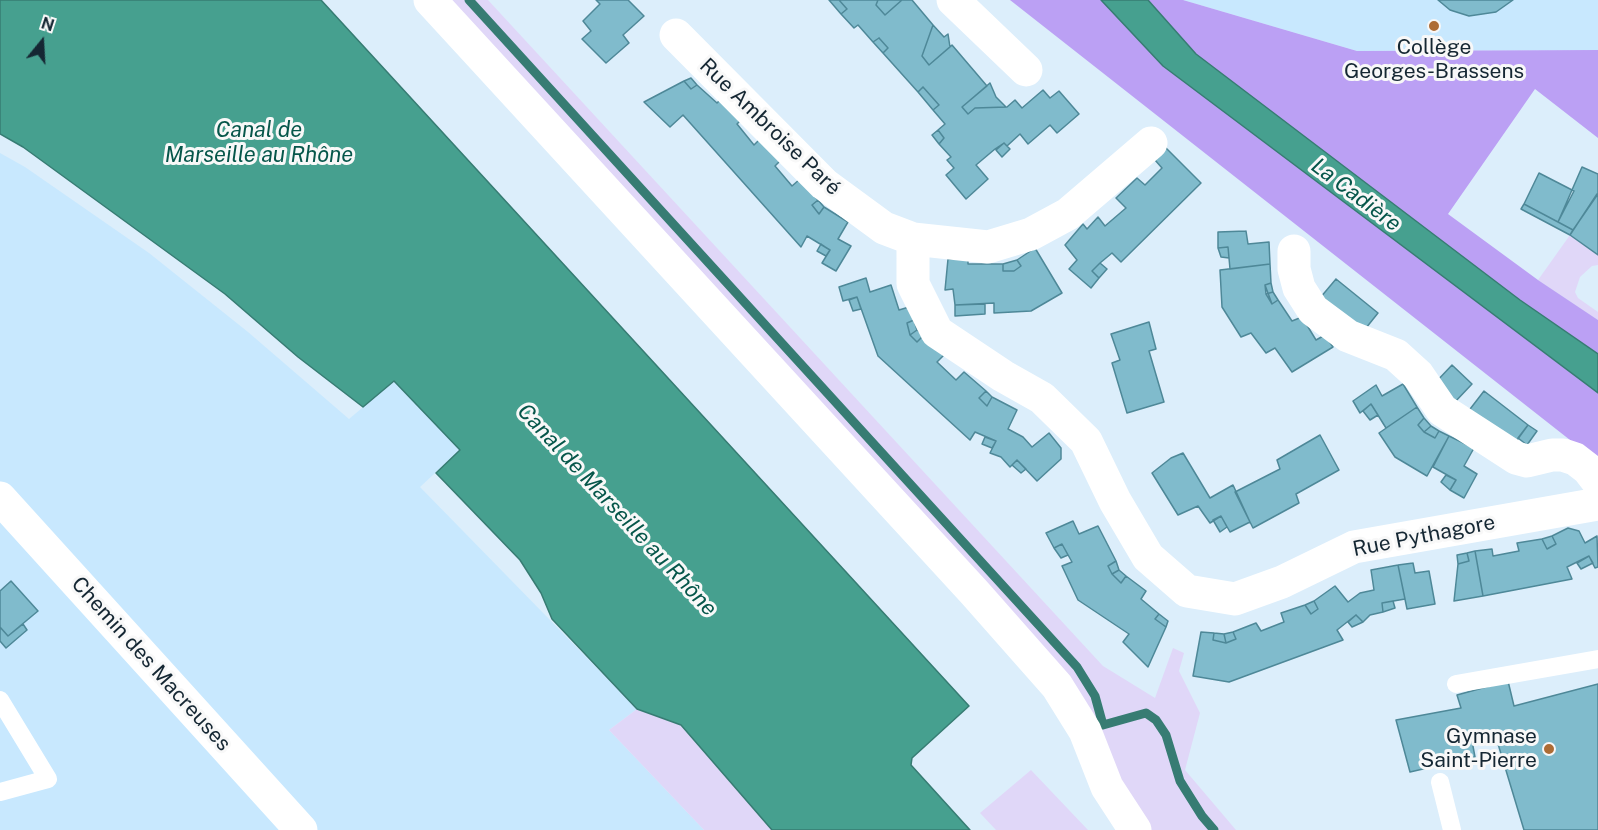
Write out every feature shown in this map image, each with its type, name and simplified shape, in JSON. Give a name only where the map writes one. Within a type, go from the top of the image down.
[{"type":"street","points":[[430,0],[975,592],[1057,686],[1085,731],[1107,787],[1135,830]]},
{"type":"street","points":[[953,0],[1026,70]]},
{"type":"street","name":"Rue Ambroise Paré","points":[[676,35],[824,184],[884,228],[913,239],[988,247],[1031,234],[1068,214],[1151,143]]},
{"type":"street","name":"Rue Pythagore","points":[[913,239],[913,284],[937,332],[1003,376],[1042,398],[1086,441],[1115,501],[1148,557],[1187,591],[1235,599],[1282,582],[1354,547],[1598,504]]},
{"type":"street","points":[[1294,251],[1294,269],[1299,288],[1313,310],[1348,336],[1396,355],[1418,375],[1442,410],[1516,458],[1527,461],[1552,455],[1563,455],[1575,459],[1588,469],[1598,482]]},
{"type":"street","name":"Chemin des Macreuses","points":[[0,498],[301,830]]},
{"type":"lane","points":[[1456,684],[1598,659]]},
{"type":"lane","points":[[0,700],[48,779],[0,792]]},
{"type":"lane","points":[[1440,782],[1452,830]]},
{"type":"shaded area","points":[[445,0],[488,0],[1103,666],[1155,698],[1173,648],[1184,653],[1179,671],[1200,713],[1185,770],[1236,830],[1149,830],[1124,794],[1095,726]]},
{"type":"shaded area","points":[[1010,0],[1101,0],[1163,66],[1598,393],[1598,462]]},
{"type":"shaded area","points":[[1148,0],[1183,0],[1357,51],[1598,50],[1598,138],[1535,89],[1448,214],[1538,280],[1598,320],[1598,354],[1520,300],[1196,54]]},
{"type":"shaded area","name":"Collège Georges-Brassens","points":[[1183,0],[1598,0],[1598,50],[1357,51]]},
{"type":"shaded area","points":[[0,153],[25,167],[149,253],[248,332],[349,419],[394,381],[460,450],[420,487],[637,709],[609,730],[704,830],[0,830]]},
{"type":"shaded area","points":[[1570,235],[1598,255],[1598,265],[1592,266],[1580,277],[1575,292],[1578,298],[1598,312],[1598,320],[1538,280]]},
{"type":"shaded area","points":[[637,709],[680,725],[772,830],[704,830],[609,730]]},
{"type":"shaded area","points":[[1031,770],[1088,830],[996,830],[980,813]]},
{"type":"water","name":"Canal de Marseille au Rhône","points":[[0,0],[321,0],[969,706],[912,758],[911,765],[970,830],[772,830],[681,725],[637,709],[552,619],[541,593],[520,560],[436,473],[460,450],[394,381],[363,407],[298,357],[225,294],[23,147],[0,134]]},
{"type":"water","name":"La Cadière","points":[[1101,0],[1148,0],[1196,54],[1520,300],[1598,354],[1598,393],[1163,66]]},
{"type":"building","points":[[596,0],[628,0],[644,16],[623,35],[629,43],[606,63],[582,39],[591,31],[583,21],[600,4]]},
{"type":"building","points":[[829,0],[839,0],[847,9],[841,14]]},
{"type":"building","points":[[839,0],[878,0],[876,5],[885,15],[902,0],[912,0],[933,25],[922,56],[929,65],[952,45],[987,86],[962,107],[968,114],[975,108],[1007,107],[1015,100],[1022,108],[1043,90],[1050,98],[1059,91],[1079,114],[1057,133],[1050,125],[1028,144],[1020,134],[1007,146],[1004,143],[995,149],[976,165],[988,179],[966,199],[946,175],[954,168],[947,160],[951,157],[939,144],[944,138],[938,130],[945,124],[933,110],[939,105],[923,87],[918,92],[883,53],[888,48],[879,38],[873,42],[858,25],[854,28],[841,14],[847,9]]},
{"type":"building","points":[[878,0],[902,0],[885,15],[876,5]]},
{"type":"building","points":[[1438,0],[1513,0],[1496,12],[1469,16],[1450,10]]},
{"type":"building","points":[[933,25],[944,37],[948,34],[950,47],[929,65],[922,56]]},
{"type":"building","points":[[879,38],[888,48],[883,53],[873,42]]},
{"type":"building","points":[[691,78],[697,85],[691,89],[684,81]]},
{"type":"building","points":[[684,81],[691,89],[697,85],[717,103],[725,95],[744,117],[737,124],[754,145],[762,137],[782,159],[775,166],[792,186],[800,179],[818,200],[812,205],[819,214],[824,207],[848,222],[838,239],[851,246],[836,271],[822,263],[830,250],[807,236],[801,247],[683,115],[670,127],[644,102]]},
{"type":"building","points":[[990,83],[996,97],[1006,107],[975,108],[968,114],[962,107]]},
{"type":"building","points":[[923,87],[939,105],[933,110],[918,92]]},
{"type":"building","points":[[938,130],[944,138],[939,144],[932,135]]},
{"type":"building","points":[[1004,143],[1010,149],[1002,157],[996,150]]},
{"type":"building","points":[[1166,148],[1201,183],[1121,262],[1112,253],[1100,263],[1092,271],[1099,278],[1091,288],[1069,269],[1077,260],[1065,245],[1083,224],[1087,229],[1098,217],[1105,226],[1126,208],[1116,198],[1137,178],[1145,185],[1162,168],[1155,160]]},
{"type":"building","points":[[1582,167],[1598,174],[1598,194],[1573,230],[1558,222]]},
{"type":"building","points":[[1539,173],[1574,191],[1558,222],[1524,204]]},
{"type":"building","points":[[1598,194],[1598,255],[1570,235]]},
{"type":"building","points":[[818,200],[824,207],[819,214],[812,205]]},
{"type":"building","points":[[1524,204],[1573,230],[1570,235],[1521,209]]},
{"type":"building","points":[[1246,231],[1248,244],[1269,242],[1270,264],[1230,269],[1228,247],[1218,248],[1218,232]]},
{"type":"building","points":[[821,244],[830,250],[826,256],[817,251]]},
{"type":"building","points":[[1228,247],[1229,258],[1221,257],[1218,248]]},
{"type":"building","points":[[1035,248],[1062,293],[1031,311],[994,313],[994,303],[955,305],[953,289],[945,290],[948,259],[968,259],[968,264],[1003,264],[1003,271],[1014,271],[1021,266],[1017,260]]},
{"type":"building","points":[[1017,260],[1021,266],[1014,271],[1003,271],[1003,264]]},
{"type":"building","points":[[1100,263],[1107,269],[1099,278],[1092,271]]},
{"type":"building","points":[[1270,264],[1271,283],[1265,285],[1272,304],[1278,300],[1292,321],[1302,317],[1316,340],[1325,335],[1333,347],[1292,372],[1275,348],[1266,353],[1251,333],[1241,337],[1222,307],[1220,270]]},
{"type":"building","points":[[866,278],[870,292],[891,285],[899,310],[909,307],[914,320],[907,323],[910,335],[917,342],[924,335],[944,355],[937,362],[956,380],[964,372],[986,391],[979,398],[987,406],[992,397],[1017,410],[1008,429],[1023,437],[1032,447],[1049,433],[1061,448],[1061,459],[1037,481],[1017,460],[1010,467],[1001,457],[990,453],[996,441],[975,432],[970,440],[878,356],[857,297],[843,301],[839,287]]},
{"type":"building","points":[[1336,279],[1378,313],[1362,333],[1320,298]]},
{"type":"building","points":[[1271,283],[1273,292],[1266,294],[1265,285]]},
{"type":"building","points":[[1273,292],[1278,300],[1272,304],[1266,294]]},
{"type":"building","points":[[857,297],[861,309],[853,311],[849,300]]},
{"type":"building","points":[[985,304],[985,314],[955,316],[955,305]]},
{"type":"building","points":[[914,320],[917,330],[910,335],[907,323]]},
{"type":"building","points":[[1149,322],[1156,349],[1149,351],[1164,402],[1127,413],[1112,363],[1120,360],[1111,334]]},
{"type":"building","points":[[917,330],[924,335],[917,342],[910,335]]},
{"type":"building","points":[[1452,365],[1472,384],[1454,403],[1434,384]]},
{"type":"building","points":[[1403,384],[1417,407],[1386,428],[1371,404],[1360,413],[1353,401],[1376,385],[1382,396]]},
{"type":"building","points":[[986,391],[992,397],[987,406],[979,398]]},
{"type":"building","points":[[1484,391],[1528,425],[1512,447],[1467,413]]},
{"type":"building","points":[[1371,404],[1378,415],[1370,420],[1363,411]]},
{"type":"building","points":[[1417,407],[1424,418],[1418,425],[1424,432],[1435,438],[1439,431],[1449,436],[1427,476],[1395,457],[1379,433]]},
{"type":"building","points":[[1424,418],[1431,426],[1424,432],[1418,425]]},
{"type":"building","points":[[1528,425],[1537,431],[1527,445],[1518,438]]},
{"type":"building","points":[[1431,426],[1439,431],[1435,438],[1424,432]]},
{"type":"building","points":[[1320,435],[1339,470],[1296,494],[1299,503],[1253,528],[1235,492],[1280,469],[1277,460]]},
{"type":"building","points":[[1449,436],[1474,448],[1464,466],[1477,474],[1464,498],[1450,490],[1456,480],[1433,467]]},
{"type":"building","points":[[985,437],[996,441],[992,448],[982,444]]},
{"type":"building","points":[[1183,453],[1210,498],[1233,485],[1250,522],[1230,532],[1221,516],[1210,523],[1198,506],[1178,515],[1152,473],[1171,458]]},
{"type":"building","points":[[1017,460],[1026,469],[1021,473],[1012,465]]},
{"type":"building","points":[[1446,475],[1456,480],[1450,490],[1441,482]]},
{"type":"building","points":[[1221,516],[1227,527],[1220,532],[1213,520]]},
{"type":"building","points":[[1073,521],[1079,534],[1098,526],[1116,561],[1108,566],[1112,574],[1121,583],[1126,576],[1146,591],[1141,599],[1159,614],[1155,619],[1166,627],[1148,667],[1123,642],[1129,634],[1078,600],[1062,566],[1072,562],[1062,544],[1054,548],[1046,533]]},
{"type":"building","points":[[1568,528],[1579,531],[1585,543],[1597,536],[1598,567],[1595,568],[1589,556],[1567,567],[1572,579],[1483,596],[1475,551],[1492,549],[1493,556],[1519,551],[1517,543],[1542,539],[1547,549],[1556,544],[1552,536]]},
{"type":"building","points":[[1552,536],[1556,544],[1547,549],[1542,539]]},
{"type":"building","points":[[1062,544],[1068,555],[1061,558],[1054,548]]},
{"type":"building","points":[[1475,551],[1483,596],[1454,601],[1458,564],[1469,561],[1467,553]]},
{"type":"building","points":[[1467,553],[1469,561],[1458,564],[1457,555]]},
{"type":"building","points":[[1589,556],[1593,563],[1581,569],[1577,563]]},
{"type":"building","points":[[1116,561],[1119,570],[1112,574],[1108,566]]},
{"type":"building","points":[[1413,563],[1415,573],[1429,571],[1435,604],[1407,609],[1398,565]]},
{"type":"building","points":[[1398,565],[1405,599],[1382,603],[1383,612],[1370,615],[1363,622],[1356,615],[1337,630],[1343,640],[1229,682],[1193,676],[1201,632],[1214,633],[1213,640],[1226,643],[1236,639],[1233,632],[1256,623],[1261,631],[1284,622],[1281,613],[1305,605],[1311,614],[1318,609],[1314,601],[1335,586],[1348,602],[1360,593],[1374,590],[1371,570]]},
{"type":"building","points":[[1119,570],[1126,576],[1121,583],[1112,574]]},
{"type":"building","points":[[11,581],[38,611],[8,636],[0,627],[0,591]]},
{"type":"building","points":[[1314,601],[1318,609],[1311,614],[1305,605]]},
{"type":"building","points":[[1393,601],[1395,608],[1383,612],[1382,603]]},
{"type":"building","points":[[1159,614],[1168,621],[1166,627],[1155,619]]},
{"type":"building","points":[[1356,615],[1363,622],[1352,627],[1348,622]]},
{"type":"building","points":[[23,624],[27,630],[6,648],[0,641],[0,627],[8,636]]},
{"type":"building","points":[[1233,632],[1236,639],[1226,643],[1224,634]]},
{"type":"building","points":[[1214,633],[1224,634],[1226,643],[1213,640]]},
{"type":"building","name":"Gymnase Saint-Pierre","points":[[1508,681],[1514,706],[1598,684],[1598,830],[1524,830],[1495,734],[1472,741],[1475,757],[1410,772],[1396,720],[1461,708],[1457,695]]},
{"type":"waterway","points":[[469,0],[1077,667],[1095,696],[1103,725],[1146,713],[1156,720],[1166,735],[1180,781],[1202,816],[1214,830]]},
{"type":"place","name":"Collège Georges-Brassens","points":[[1434,26]]},
{"type":"place","name":"Gymnase Saint-Pierre","points":[[1549,749]]}]
